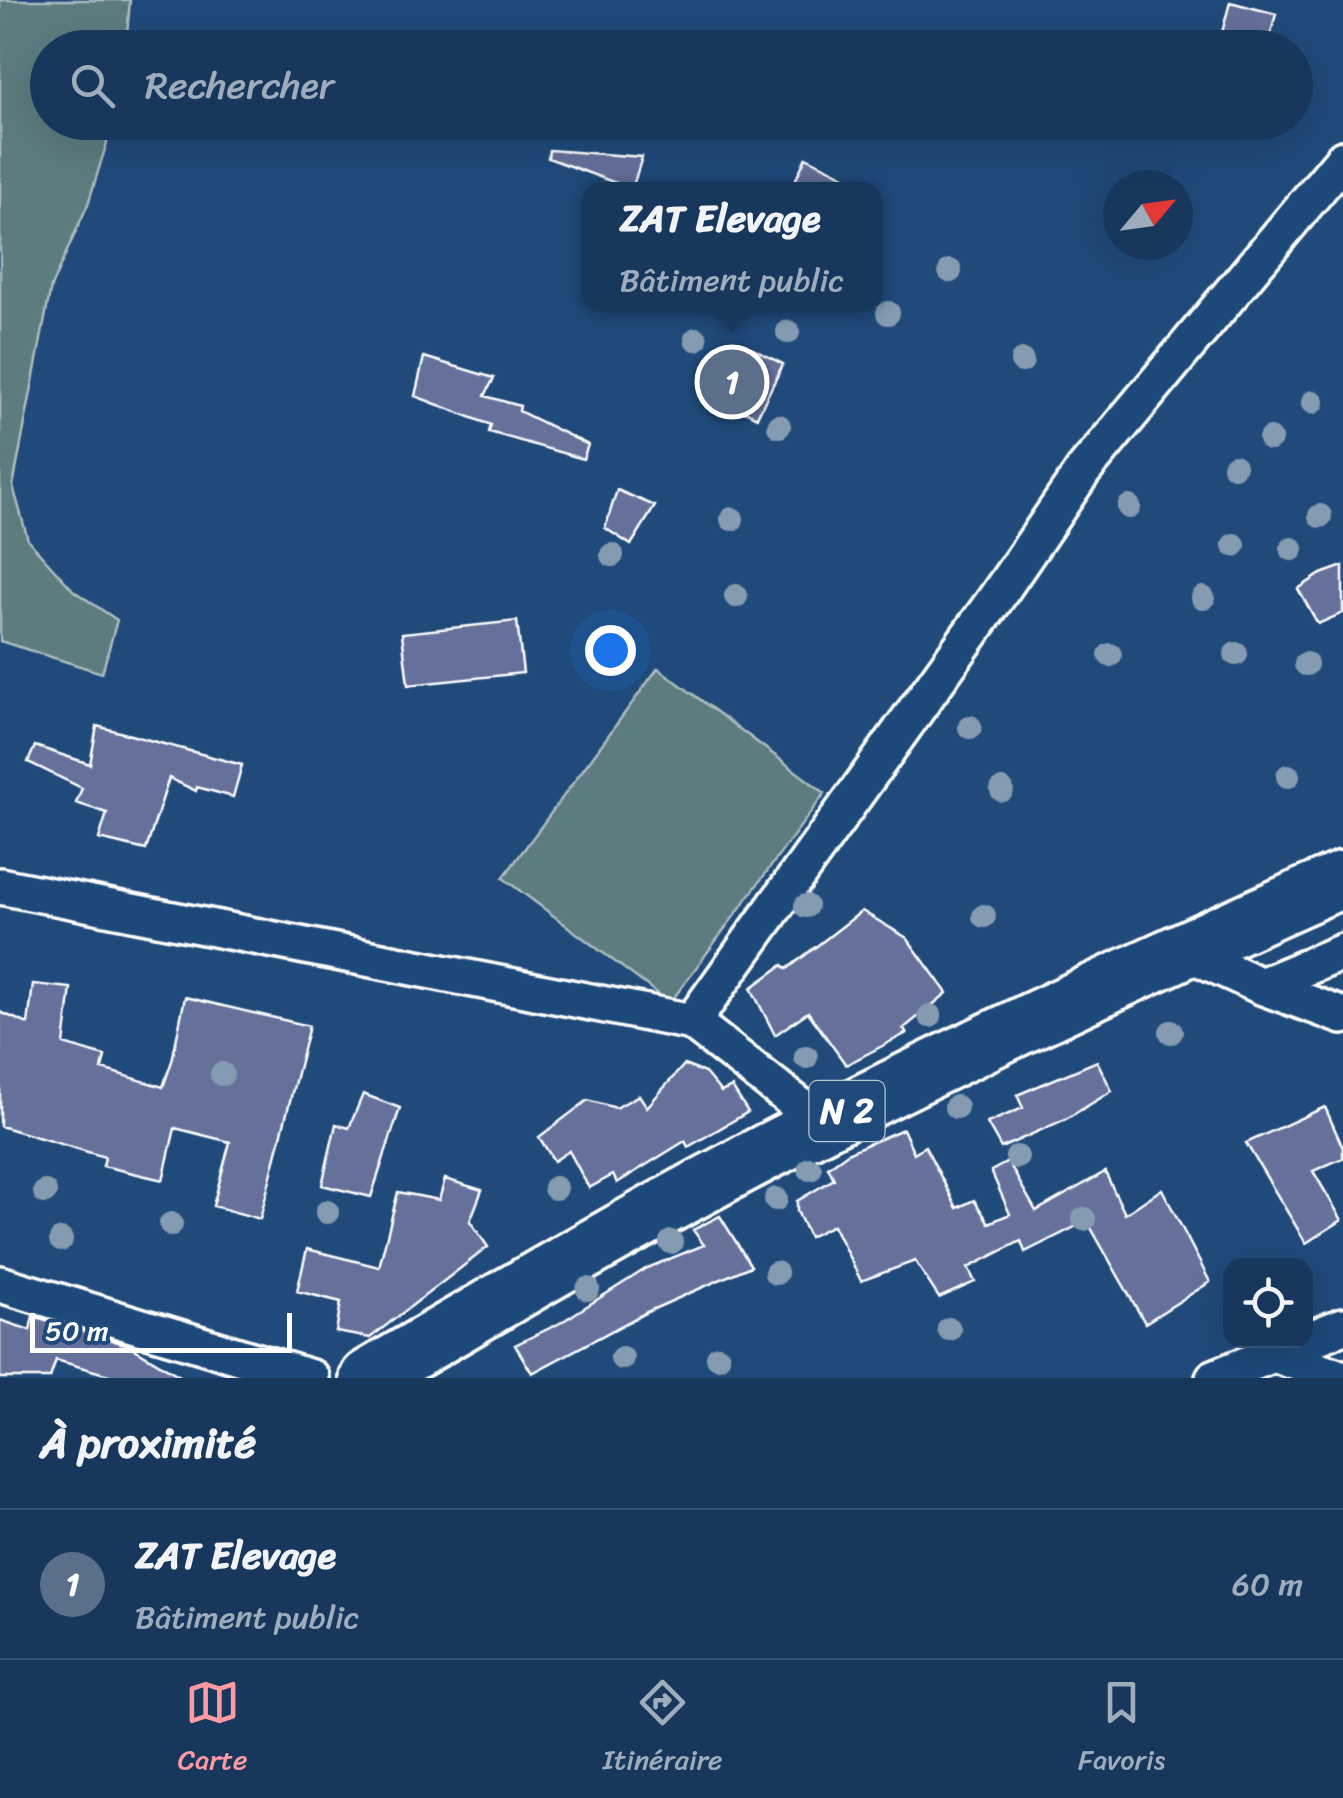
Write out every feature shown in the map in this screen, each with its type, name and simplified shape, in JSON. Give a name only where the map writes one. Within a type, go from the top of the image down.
[{"type":"main road","name":"N 2","points":[[368,1378],[583,1252],[822,1124],[1182,950],[1343,879]]},
{"type":"street","points":[[692,1022],[1083,471],[1343,160]]},
{"type":"street","points":[[0,886],[692,1022],[822,1124]]},
{"type":"street","points":[[1182,950],[1343,1016]]},
{"type":"street","points":[[1262,986],[1343,952]]},
{"type":"street","points":[[0,1284],[311,1378]]},
{"type":"street","points":[[1214,1378],[1343,1326]]},
{"type":"street","points":[[1276,1355],[1340,1378]]},
{"type":"green space","points":[[0,0],[130,0],[127,30],[30,30],[30,140],[108,140],[88,204],[51,287],[13,486],[28,540],[74,591],[117,620],[102,673],[0,641]]},
{"type":"green space","points":[[658,668],[825,793],[670,1003],[503,878]]},
{"type":"building","points":[[1230,2],[1276,14],[1272,30],[1223,30]]},
{"type":"building","points":[[549,150],[642,157],[634,182],[613,182],[548,158]]},
{"type":"building","points":[[806,157],[858,182],[795,182]]},
{"type":"building","points":[[751,348],[783,364],[757,417],[725,401]]},
{"type":"building","points":[[424,357],[494,378],[485,396],[520,406],[519,411],[588,445],[583,459],[489,432],[491,425],[415,396]]},
{"type":"building","points":[[617,490],[655,506],[631,545],[605,528]]},
{"type":"building","points":[[1343,566],[1343,613],[1318,624],[1298,589]]},
{"type":"building","points":[[517,621],[523,673],[408,685],[402,633]]},
{"type":"building","points":[[97,726],[242,765],[233,797],[197,787],[196,791],[169,778],[146,850],[99,839],[107,813],[76,803],[82,788],[28,762],[35,746],[90,764]]},
{"type":"building","points":[[862,911],[907,938],[947,993],[903,1029],[907,1033],[846,1065],[808,1012],[775,1035],[751,988],[783,965],[787,969]]},
{"type":"building","points":[[33,984],[71,988],[64,1044],[105,1056],[102,1069],[163,1087],[185,997],[309,1026],[260,1219],[213,1206],[230,1142],[175,1128],[163,1180],[103,1166],[105,1157],[0,1126],[0,1012],[28,1024]]},
{"type":"building","points":[[1097,1061],[1112,1091],[1066,1119],[1001,1148],[987,1123],[1023,1108],[1017,1095]]},
{"type":"building","points":[[684,1065],[705,1073],[721,1092],[732,1087],[748,1112],[688,1147],[685,1141],[617,1183],[613,1175],[589,1188],[569,1151],[554,1161],[539,1137],[588,1100],[616,1108],[639,1095],[647,1107]]},
{"type":"building","points":[[363,1094],[400,1108],[371,1197],[322,1185],[336,1124],[349,1128]]},
{"type":"building","points":[[1325,1107],[1343,1148],[1343,1158],[1313,1171],[1342,1220],[1306,1243],[1246,1143]]},
{"type":"building","points":[[903,1129],[914,1153],[925,1146],[957,1208],[974,1200],[989,1223],[1010,1214],[991,1171],[1008,1162],[1036,1211],[1105,1172],[1125,1214],[1162,1189],[1210,1282],[1145,1323],[1087,1221],[1025,1252],[1021,1241],[968,1268],[975,1282],[939,1298],[915,1261],[861,1281],[833,1225],[809,1237],[797,1211],[797,1201],[834,1179],[828,1167],[849,1152]]},
{"type":"building","points":[[445,1179],[482,1190],[470,1221],[488,1247],[370,1338],[336,1332],[341,1302],[297,1291],[307,1249],[379,1267],[398,1192],[439,1200]]},
{"type":"building","points":[[720,1216],[751,1266],[647,1312],[532,1373],[515,1345],[560,1323],[647,1268],[704,1245],[693,1230]]},
{"type":"building","points":[[33,1316],[128,1345],[183,1378],[119,1378],[56,1360],[50,1378],[0,1378],[0,1320],[30,1330]]},
{"type":"place","name":"ZAT Elevage","points":[[732,382]]}]
